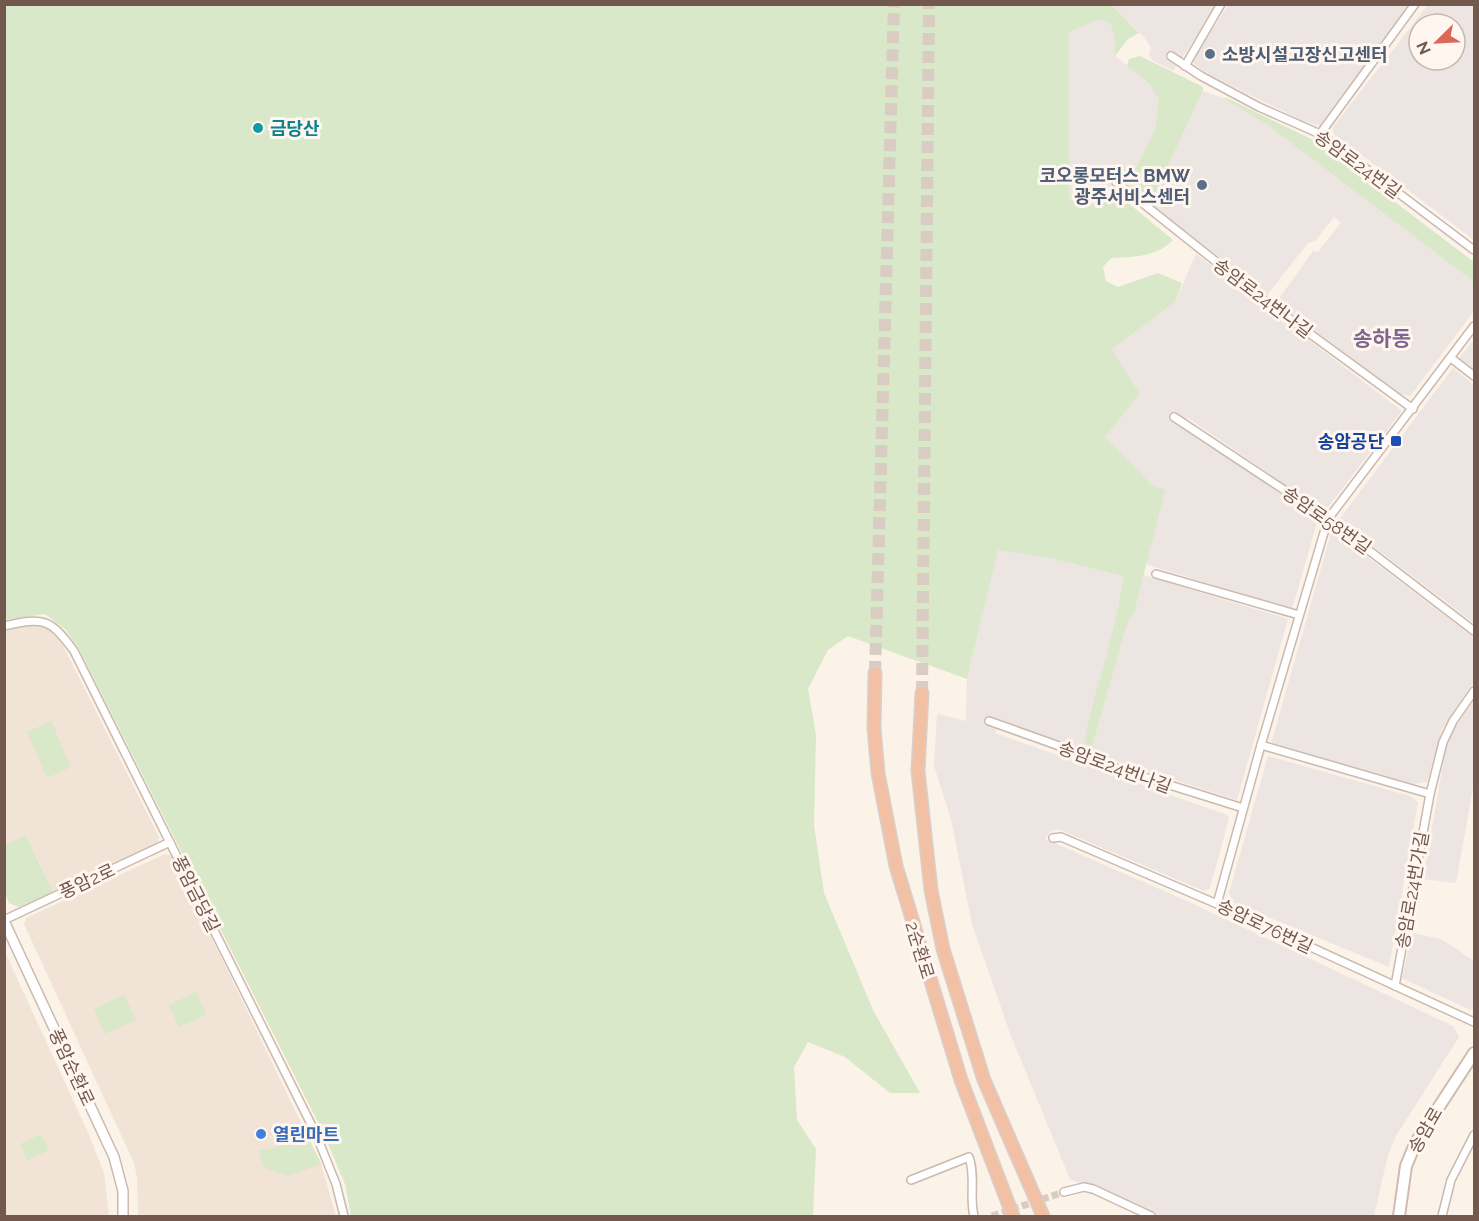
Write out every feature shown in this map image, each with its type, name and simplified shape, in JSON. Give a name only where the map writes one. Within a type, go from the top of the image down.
[{"type":"highway","name":"2순환로","points":[[875,673],[874,728],[878,773],[896,866],[961,1080],[1013,1216]]},
{"type":"highway","name":"2순환로","points":[[922,693],[918,771],[931,890],[943,949],[984,1080],[1043,1216]]},
{"type":"main road","name":"송암로","points":[[1399,1216],[1406,1166],[1416,1142],[1474,1053]]},
{"type":"street","points":[[1185,66],[1221,4]]},
{"type":"street","points":[[1320,134],[1415,4]]},
{"type":"street","name":"송암로24번길","points":[[1171,56],[1259,107],[1320,134],[1474,249]]},
{"type":"street","name":"송암로24번나길","points":[[1116,182],[1268,303],[1413,409]]},
{"type":"street","points":[[1217,904],[1328,519],[1474,326]]},
{"type":"street","points":[[1451,358],[1474,376]]},
{"type":"street","name":"송암로58번길","points":[[1174,417],[1328,519],[1474,631]]},
{"type":"street","points":[[1156,574],[1299,615]]},
{"type":"street","name":"풍암금당길","points":[[4,626],[41,620],[52,624],[74,651],[316,1134],[336,1184],[344,1216]]},
{"type":"street","name":"송암로24번가길","points":[[1395,986],[1430,794],[1447,731],[1474,691]]},
{"type":"street","name":"송암로24번나길","points":[[989,722],[1103,765],[1243,808]]},
{"type":"street","points":[[1261,745],[1430,794]]},
{"type":"street","name":"송암로76번길","points":[[1053,838],[1061,837],[1217,904],[1474,1022]]},
{"type":"street","name":"풍암2로","points":[[4,920],[170,842]]},
{"type":"street","name":"풍암순환로","points":[[4,920],[114,1157],[123,1191],[123,1216]]},
{"type":"street","points":[[1442,1216],[1451,1180],[1474,1135]]},
{"type":"street","points":[[911,1180],[969,1158],[973,1168],[971,1197],[974,1216]]},
{"type":"street","points":[[1064,1192],[1084,1187],[1093,1189],[1151,1216]]},
{"type":"shaded area","points":[[1110,5],[1217,5],[1173,71],[1152,60],[1149,54],[1151,47],[1143,36]]},
{"type":"shaded area","points":[[1228,5],[1410,5],[1320,126],[1303,121],[1212,76],[1195,65],[1193,60]]},
{"type":"shaded area","points":[[1428,5],[1474,5],[1474,240],[1334,134],[1333,127],[1407,32],[1407,72],[1467,72],[1467,12],[1423,12]]},
{"type":"shaded area","points":[[1101,19],[1111,25],[1115,39],[1115,56],[1150,83],[1159,99],[1155,129],[1122,198],[1082,207],[1069,201],[1069,32]]},
{"type":"shaded area","points":[[1203,91],[1223,98],[1266,124],[1474,282],[1474,311],[1410,396],[1400,394],[1278,303],[1313,251],[1318,252],[1341,223],[1334,217],[1315,241],[1308,243],[1267,295],[1150,204]]},
{"type":"shaded area","points":[[1196,254],[1402,411],[1328,507],[1319,508],[1188,418],[1183,426],[1318,519],[1292,609],[1145,564],[1164,490],[1152,485],[1105,437],[1140,394],[1112,349],[1175,302]]},
{"type":"shaded area","points":[[1474,339],[1474,370],[1459,359]]},
{"type":"shaded area","points":[[1453,368],[1474,385],[1474,623],[1339,520]]},
{"type":"shaded area","points":[[1331,533],[1336,533],[1474,638],[1474,681],[1442,729],[1427,782],[1414,784],[1271,744]]},
{"type":"shaded area","points":[[998,549],[1049,558],[1123,576],[1119,614],[1089,719],[1092,746],[1128,620],[1134,613],[1143,575],[1288,619],[1237,800],[997,723],[995,733],[1227,815],[1229,818],[1210,888],[1204,891],[1058,829],[1050,832],[1045,839],[1189,902],[1453,1026],[1459,1037],[1394,1139],[1374,1216],[1158,1216],[1070,1179],[1011,1036],[972,924],[951,819],[934,766],[937,714],[966,721],[967,679]]},
{"type":"shaded area","points":[[31,625],[47,627],[61,642],[159,837],[157,844],[53,892],[27,836],[5,845],[4,631]]},
{"type":"shaded area","points":[[1474,700],[1474,782],[1456,883],[1423,879],[1446,747],[1455,727]]},
{"type":"shaded area","points":[[1268,756],[1410,796],[1418,802],[1389,967],[1234,903],[1229,893]]},
{"type":"shaded area","points":[[165,854],[172,856],[321,1164],[336,1216],[138,1216],[137,1177],[134,1163],[24,924],[26,918]]},
{"type":"shaded area","points":[[1412,933],[1441,939],[1474,961],[1474,1009],[1470,1010],[1402,978]]},
{"type":"shaded area","points":[[4,950],[90,1137],[104,1173],[109,1216],[5,1216]]},
{"type":"green space","points":[[1110,4],[1139,33],[1128,39],[1115,56],[1115,39],[1111,25],[1101,19],[1069,32],[1069,200],[1082,207],[1122,198],[1173,240],[1167,246],[1152,253],[1111,258],[1103,267],[1106,281],[1118,287],[1158,273],[1182,283],[1175,302],[1112,349],[1140,394],[1105,437],[1152,485],[1165,490],[1134,613],[1128,621],[1092,746],[1084,743],[1116,618],[1123,576],[1049,558],[998,550],[967,679],[848,636],[828,650],[808,689],[816,735],[814,825],[824,893],[873,1010],[920,1093],[890,1093],[845,1057],[808,1042],[794,1067],[797,1120],[816,1149],[813,1216],[351,1216],[345,1184],[323,1132],[78,647],[65,629],[45,614],[5,620],[5,5]]},
{"type":"green space","points":[[1140,56],[1203,87],[1150,204],[1145,194],[1128,185],[1155,129],[1159,99],[1149,83],[1127,66],[1129,59]]},
{"type":"green space","points":[[1223,98],[1313,140],[1474,262],[1474,282],[1266,124]]},
{"type":"green space","points":[[51,721],[71,767],[47,778],[27,732]]},
{"type":"green space","points":[[26,835],[53,892],[19,907],[9,903],[5,893],[5,845]]},
{"type":"green space","points":[[196,992],[206,1015],[179,1027],[169,1005]]},
{"type":"green space","points":[[124,995],[136,1020],[105,1034],[94,1009]]},
{"type":"green space","points":[[41,1134],[49,1150],[27,1160],[20,1144]]},
{"type":"green space","points":[[309,1139],[321,1164],[288,1176],[264,1168],[259,1151]]},
{"type":"tunnel","points":[[875,673],[894,4]]},
{"type":"tunnel","points":[[922,693],[929,4]]},
{"type":"tunnel","points":[[992,1216],[1064,1192]]},
{"type":"place","name":"소방시설고장신고센터","points":[[1210,54]]},
{"type":"place","name":"금당산","points":[[258,128]]},
{"type":"place","name":"코오롱모터스 BMW 광주서비스센터","points":[[1202,185]]},
{"type":"place","name":"송암공단","points":[[1396,441]]},
{"type":"place","name":"열린마트","points":[[261,1134]]},
{"type":"district","name":"송하동","points":[[1382,338]]}]
